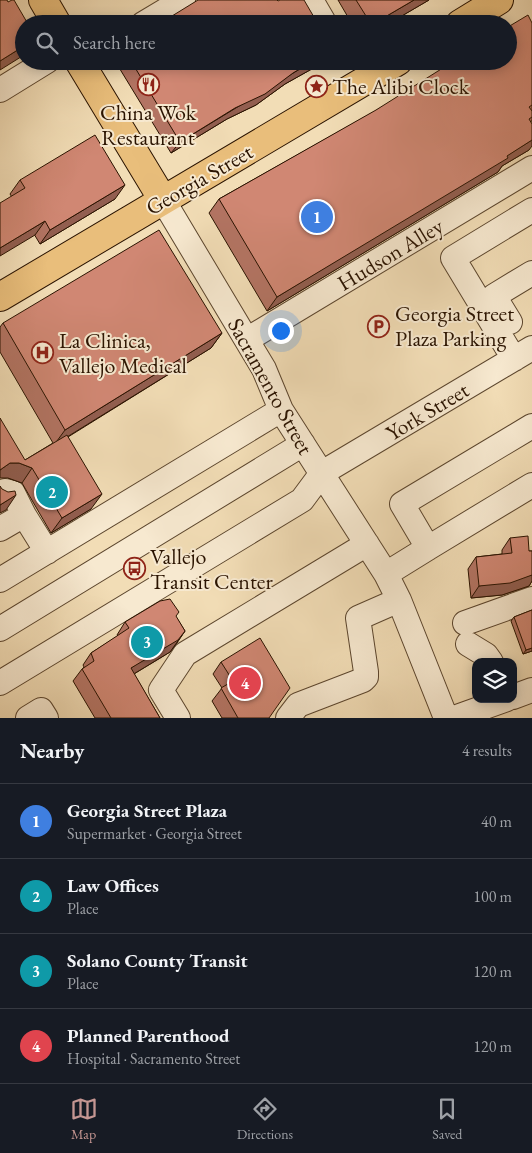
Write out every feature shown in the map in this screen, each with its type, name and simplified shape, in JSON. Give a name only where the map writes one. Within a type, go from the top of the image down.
[{"type":"main road","points":[[43,0],[52,15]]},
{"type":"main road","points":[[475,15],[499,0]]},
{"type":"main road","name":"Sacramento Street","points":[[85,70],[163,200]]},
{"type":"main road","name":"Georgia Street","points":[[0,297],[383,70]]},
{"type":"street","points":[[158,15],[183,0]]},
{"type":"street","points":[[311,0],[320,15]]},
{"type":"street","points":[[0,90],[32,70]]},
{"type":"street","name":"Hudson Alley","points":[[248,339],[532,168]]},
{"type":"street","name":"Sacramento Street","points":[[163,200],[211,282],[248,339],[264,369],[281,410],[386,574],[400,600],[446,718]]},
{"type":"street","points":[[525,353],[453,258],[532,210]]},
{"type":"street","points":[[525,353],[494,296],[532,273]]},
{"type":"street","name":"York Street","points":[[322,473],[525,353]]},
{"type":"street","points":[[0,580],[281,410]]},
{"type":"street","points":[[428,548],[402,504],[532,426]]},
{"type":"street","points":[[0,629],[303,444]]},
{"type":"street","points":[[0,684],[302,500],[322,473]]},
{"type":"street","points":[[386,574],[532,486]]},
{"type":"street","points":[[0,493],[5,490],[13,493],[47,552]]},
{"type":"street","points":[[0,529],[24,515]]},
{"type":"street","points":[[178,718],[161,690],[184,654],[367,544]]},
{"type":"street","points":[[488,658],[467,634],[532,599]]},
{"type":"street","points":[[288,718],[295,708],[304,702],[359,683],[366,676],[358,618],[400,600]]},
{"type":"street","points":[[454,718],[523,696]]},
{"type":"street","points":[[28,718],[41,710],[46,718]]},
{"type":"building","points":[[0,0],[7,0],[8,2],[14,0],[23,15],[15,15],[15,52],[0,61]]},
{"type":"building","points":[[198,0],[304,0],[313,15],[174,15]]},
{"type":"building","points":[[356,0],[414,0],[388,15],[365,15]]},
{"type":"building","points":[[528,15],[532,23],[532,105],[529,107],[532,111],[532,117],[529,119],[532,124],[532,140],[507,156],[508,158],[277,297],[219,199],[376,110],[440,70],[517,70],[517,22]]},
{"type":"building","points":[[136,70],[298,70],[265,94],[235,108],[180,142]]},
{"type":"building","points":[[95,135],[125,185],[50,230],[45,221],[0,248],[0,203],[25,188],[20,180]]},
{"type":"building","points":[[159,230],[222,333],[65,430],[3,323]]},
{"type":"building","points":[[0,418],[25,460],[67,435],[102,494],[62,518],[32,468],[19,463],[10,463],[0,470]]},
{"type":"building","points":[[0,486],[8,492],[15,491],[16,495],[0,505]]},
{"type":"building","points":[[528,536],[529,551],[532,551],[532,575],[510,583],[479,586],[476,557],[512,553],[510,538]]},
{"type":"building","points":[[170,599],[179,612],[176,616],[185,631],[178,640],[131,668],[160,718],[111,718],[82,669],[94,661],[91,653],[129,628],[125,622],[160,601]]},
{"type":"building","points":[[532,610],[532,648],[526,650],[514,617]]},
{"type":"building","points":[[260,638],[290,688],[269,718],[238,718],[221,688],[233,681],[221,662]]},
{"type":"place","name":"China Wok Restaurant","points":[[148,84]]},
{"type":"place","name":"The Alibi Clock","points":[[316,86]]},
{"type":"place","name":"Georgia Street Plaza","points":[[317,217]]},
{"type":"place","name":"Georgia Street Plaza Parking","points":[[379,326]]},
{"type":"place","name":"La Clinica, Vallejo Medical","points":[[43,353]]},
{"type":"place","name":"Law Offices","points":[[52,492]]},
{"type":"place","name":"Vallejo Transit Center","points":[[134,569]]},
{"type":"place","name":"Solano County Transit","points":[[147,642]]},
{"type":"place","name":"Planned Parenthood","points":[[245,683]]}]
